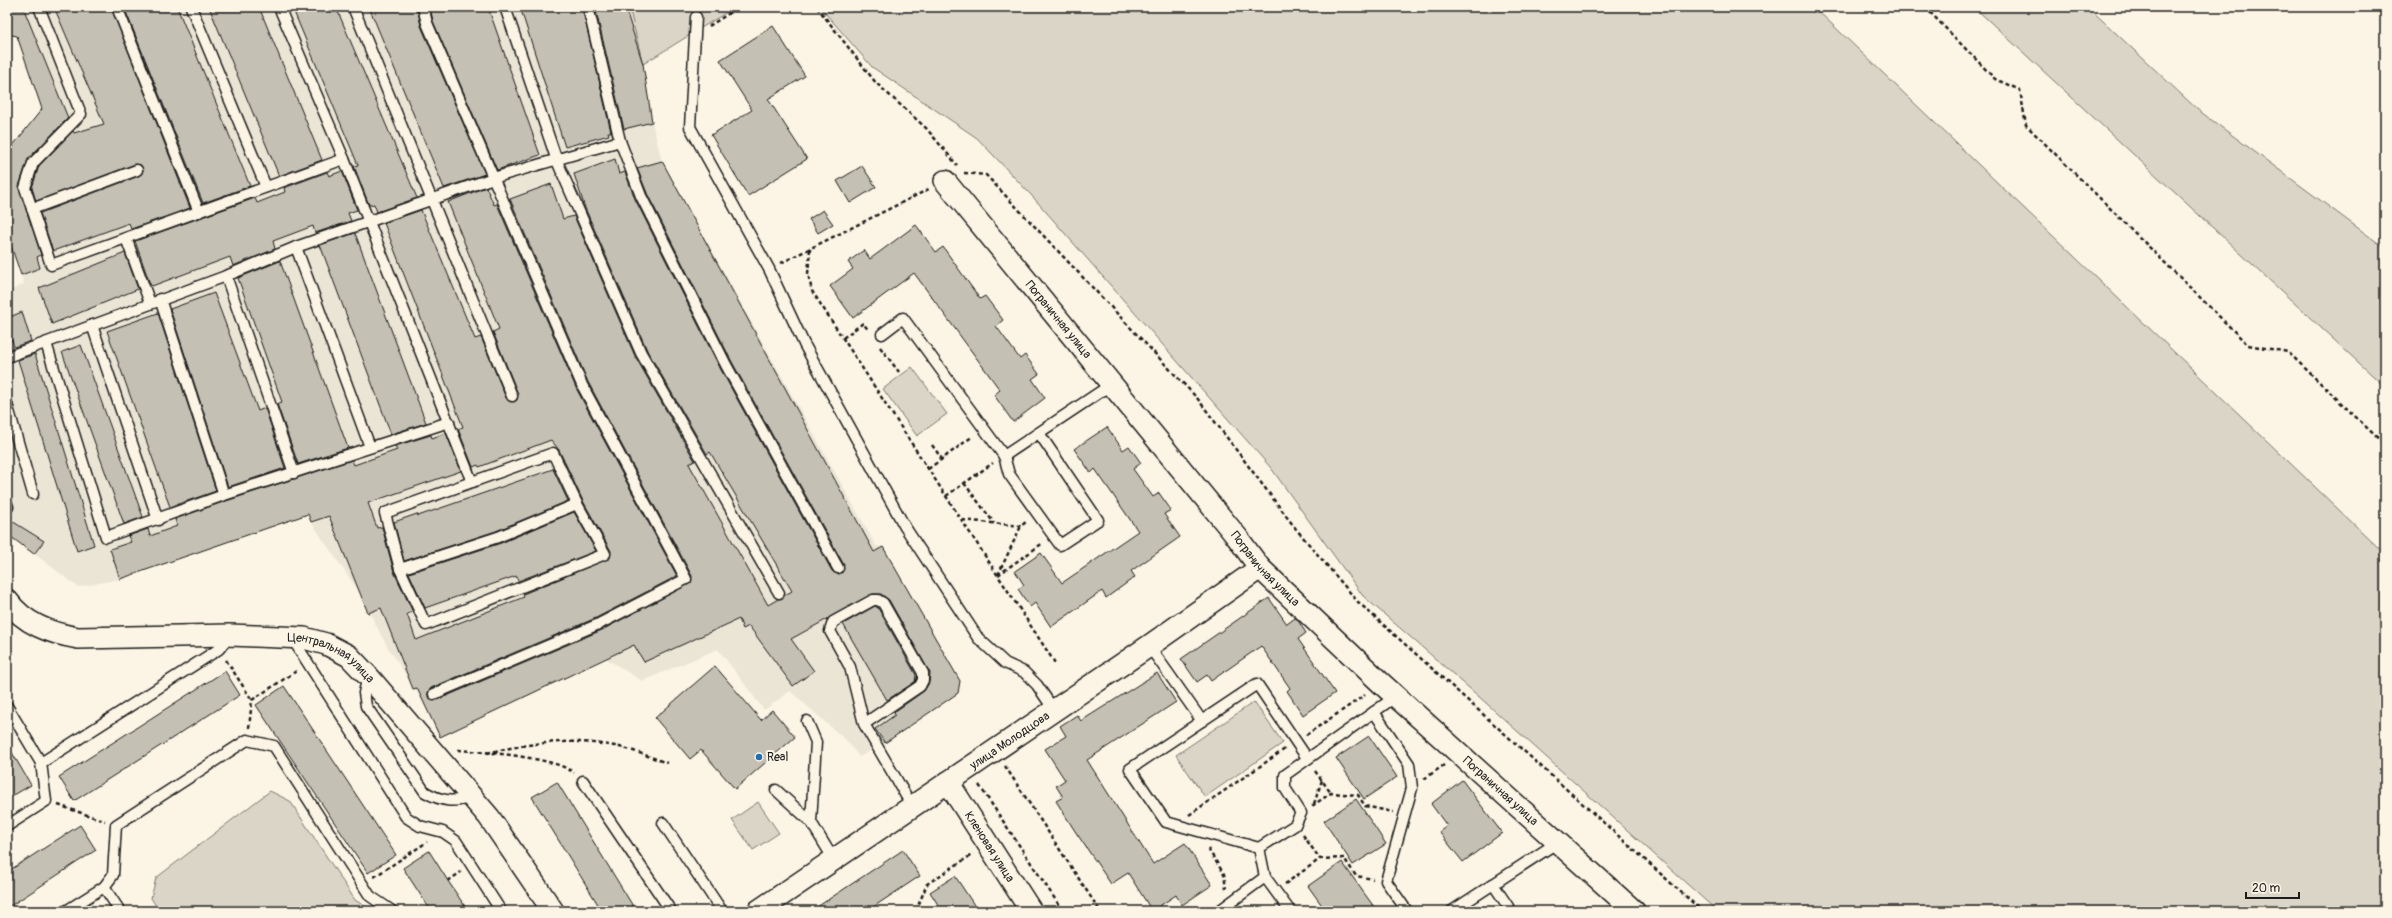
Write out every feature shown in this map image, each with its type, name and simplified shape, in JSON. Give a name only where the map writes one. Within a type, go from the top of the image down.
[{"type":"street","name":"Пограничная улица","points":[[954,177],[1112,384],[1237,537],[1260,568],[1388,690],[1634,911]]},
{"type":"street","name":"улица Молодцова","points":[[758,911],[1149,646],[1260,568]]},
{"type":"street","name":"Центральная улица","points":[[7,600],[31,623],[60,635],[78,638],[224,642],[292,638],[326,644],[349,656],[368,676],[489,817],[553,911]]},
{"type":"street","name":"Кленовая улица","points":[[948,782],[1031,911]]},
{"type":"lane","points":[[39,7],[81,114],[33,163],[25,188],[51,265],[344,159]]},
{"type":"lane","points":[[116,7],[199,212]]},
{"type":"lane","points":[[192,7],[266,187]]},
{"type":"lane","points":[[279,7],[370,222],[472,482]]},
{"type":"lane","points":[[353,7],[512,396]]},
{"type":"lane","points":[[423,7],[427,23],[582,385],[686,579],[599,624],[434,694]]},
{"type":"lane","points":[[505,7],[558,161],[641,353],[779,593]]},
{"type":"lane","points":[[588,7],[620,142],[641,196],[726,365],[838,568]]},
{"type":"lane","points":[[696,17],[690,127],[769,270],[804,344],[905,527],[978,638],[1005,663],[1024,672],[1037,685],[1054,710]]},
{"type":"lane","points":[[7,357],[160,299],[226,276],[296,247],[493,178],[558,161],[620,142]]},
{"type":"lane","points":[[32,209],[137,170]]},
{"type":"lane","points":[[126,238],[150,303]]},
{"type":"lane","points":[[296,247],[370,447]]},
{"type":"lane","points":[[226,276],[294,473]]},
{"type":"lane","points":[[160,299],[224,495]]},
{"type":"lane","points":[[882,334],[903,318],[1004,456],[1009,474],[1060,545],[1098,520],[1039,433]]},
{"type":"lane","points":[[92,325],[158,520]]},
{"type":"lane","points":[[46,343],[106,536],[158,520],[224,495],[449,422]]},
{"type":"lane","points":[[1004,456],[1112,384]]},
{"type":"lane","points":[[7,404],[34,494]]},
{"type":"lane","points":[[553,453],[577,504],[605,554],[426,625],[400,568],[385,513],[553,453]]},
{"type":"lane","points":[[400,568],[498,536],[577,504]]},
{"type":"lane","points":[[864,724],[920,686],[923,680],[923,673],[883,603],[878,600],[873,600],[840,619],[830,627],[830,631],[850,667],[864,724],[912,806]]},
{"type":"lane","points":[[292,638],[406,817],[420,826],[443,832],[456,841],[501,911]]},
{"type":"lane","points":[[42,763],[224,642]]},
{"type":"lane","points":[[1149,646],[1202,721]]},
{"type":"lane","points":[[368,676],[364,693],[366,706],[425,792],[439,800],[456,801],[472,798]]},
{"type":"lane","points":[[1307,758],[1257,684],[1130,769],[1166,822],[1259,848],[1295,825],[1301,813],[1285,788],[1285,775],[1374,712],[1388,690]]},
{"type":"lane","points":[[7,706],[42,763],[46,801],[7,826]]},
{"type":"lane","points":[[1374,712],[1409,764],[1412,788],[1386,881],[1407,911]]},
{"type":"lane","points":[[807,721],[816,742],[811,822]]},
{"type":"lane","points":[[66,911],[104,887],[113,875],[116,825],[247,740],[274,746],[362,885],[378,904],[392,911]]},
{"type":"lane","points":[[583,781],[671,911]]},
{"type":"lane","points":[[776,790],[811,822],[834,860]]},
{"type":"lane","points":[[662,823],[722,911]]},
{"type":"lane","points":[[1452,911],[1558,842]]},
{"type":"lane","points":[[1259,848],[1265,877],[1290,911]]},
{"type":"lane","points":[[1221,910],[1265,877]]},
{"type":"lane","points":[[1493,884],[1511,911]]},
{"type":"lane","points":[[104,887],[120,911]]},
{"type":"path","points":[[695,35],[739,7]]},
{"type":"path","points":[[817,7],[876,83],[926,128],[954,177]]},
{"type":"path","points":[[1925,7],[1995,79],[2020,90],[2026,125],[2248,345],[2288,352],[2385,444]]},
{"type":"path","points":[[769,270],[954,177],[986,175],[1197,398],[1296,528],[1358,602],[1702,911]]},
{"type":"path","points":[[810,249],[808,274],[812,291],[1055,663]]},
{"type":"path","points":[[843,338],[863,323]]},
{"type":"path","points":[[928,469],[984,429]]},
{"type":"path","points":[[932,445],[942,459]]},
{"type":"path","points":[[946,496],[1004,456]]},
{"type":"path","points":[[964,483],[994,524]]},
{"type":"path","points":[[962,520],[1021,526],[997,575]]},
{"type":"path","points":[[997,575],[1054,536]]},
{"type":"path","points":[[224,642],[252,700],[247,740]]},
{"type":"path","points":[[252,700],[308,664]]},
{"type":"path","points":[[1175,824],[1296,742],[1388,690]]},
{"type":"path","points":[[487,753],[532,743],[578,741],[624,748],[667,763]]},
{"type":"path","points":[[457,750],[558,764],[572,771],[583,781]]},
{"type":"path","points":[[994,751],[1100,911]]},
{"type":"path","points":[[1412,788],[1460,754]]},
{"type":"path","points":[[1307,758],[1331,794]]},
{"type":"path","points":[[968,769],[1063,911]]},
{"type":"path","points":[[1314,805],[1322,780]]},
{"type":"path","points":[[1301,813],[1331,794],[1358,795],[1365,806],[1405,814]]},
{"type":"path","points":[[46,801],[116,825]]},
{"type":"path","points":[[1295,825],[1320,859]]},
{"type":"path","points":[[1196,830],[1224,874],[1227,893],[1221,910]]},
{"type":"path","points":[[362,885],[443,832]]},
{"type":"path","points":[[916,911],[927,884],[988,844]]},
{"type":"path","points":[[1275,891],[1320,859],[1344,858],[1356,876],[1386,881]]},
{"type":"shaded area","points":[[7,7],[629,7],[643,64],[652,122],[662,161],[876,546],[883,547],[960,681],[958,693],[885,743],[859,757],[848,742],[790,691],[764,710],[718,649],[642,681],[602,656],[440,737],[427,708],[387,646],[357,589],[311,522],[308,514],[120,579],[78,587],[7,533],[7,292],[24,284],[7,234],[7,153],[42,108],[17,36],[7,34]]},
{"type":"shaded area","points":[[629,7],[735,7],[643,64]]},
{"type":"shaded area","points":[[820,7],[1814,7],[2385,554],[2385,911],[1717,911],[1476,694],[1363,596],[1271,468],[1032,196],[977,138],[872,67]]},
{"type":"shaded area","points":[[1974,7],[2088,7],[2198,110],[2385,248],[2385,387]]},
{"type":"shaded area","points":[[912,367],[947,414],[917,436],[883,389]]},
{"type":"shaded area","points":[[1254,702],[1283,743],[1205,797],[1176,755]]},
{"type":"shaded area","points":[[270,791],[290,801],[355,900],[372,911],[159,911],[151,898],[156,878]]},
{"type":"shaded area","points":[[758,802],[779,833],[753,850],[732,820]]},
{"type":"building","points":[[7,7],[23,7],[68,118],[28,159],[19,186],[41,255],[37,257],[40,268],[21,275],[7,234],[7,153],[42,109],[17,36],[7,34]]},
{"type":"building","points":[[54,7],[111,7],[190,208],[131,229],[129,223],[53,251],[40,213],[139,176],[143,171],[141,165],[135,164],[36,201],[32,188],[39,166],[73,131],[74,133],[104,124]]},
{"type":"building","points":[[124,7],[177,7],[250,186],[203,203]]},
{"type":"building","points":[[209,7],[259,7],[322,160],[279,176]]},
{"type":"building","points":[[292,7],[336,7],[417,198],[377,212],[374,204],[369,205],[354,166],[358,165]]},
{"type":"building","points":[[369,7],[417,7],[421,26],[485,174],[444,188]]},
{"type":"building","points":[[430,7],[488,7],[540,155],[497,170],[433,21]]},
{"type":"building","points":[[520,7],[582,7],[611,132],[608,132],[609,135],[565,147]]},
{"type":"building","points":[[595,7],[625,7],[643,64],[652,122],[624,129]]},
{"type":"building","points":[[773,26],[805,76],[768,99],[807,159],[748,196],[711,135],[752,110],[720,60]]},
{"type":"building","points":[[615,159],[619,174],[625,172],[635,199],[720,368],[832,571],[837,574],[841,573],[844,565],[732,362],[647,193],[637,168],[662,161],[874,552],[883,547],[960,681],[958,693],[885,743],[875,729],[895,715],[894,712],[924,691],[929,683],[930,673],[889,600],[881,594],[873,594],[791,639],[814,671],[793,686],[749,626],[743,629],[739,619],[644,662],[634,645],[440,737],[417,688],[413,689],[381,608],[368,613],[329,516],[311,522],[308,514],[120,579],[110,549],[131,542],[128,536],[148,529],[150,536],[177,526],[175,519],[226,501],[352,460],[354,465],[397,450],[395,446],[431,435],[432,438],[446,433],[461,471],[368,503],[377,528],[382,527],[394,572],[413,612],[407,614],[416,640],[524,597],[523,594],[610,558],[611,551],[583,501],[559,450],[551,440],[479,467],[478,465],[473,467],[458,429],[463,427],[384,223],[421,210],[475,339],[481,337],[506,398],[514,402],[517,400],[518,394],[493,332],[499,329],[448,202],[486,187],[494,205],[497,204],[576,388],[677,576],[596,618],[431,688],[428,693],[428,697],[437,700],[602,630],[691,583],[692,576],[588,382],[510,199],[551,184],[563,219],[574,216],[635,356],[695,461],[689,464],[768,605],[792,591],[710,452],[707,454],[647,350],[585,208],[574,174]]},
{"type":"building","points":[[862,166],[876,187],[850,203],[837,181]]},
{"type":"building","points":[[342,171],[357,210],[348,213],[351,221],[315,233],[313,226],[273,241],[275,249],[233,266],[230,257],[152,286],[150,284],[135,241],[255,198],[257,203],[285,192],[284,188],[327,172],[329,176]]},
{"type":"building","points":[[823,210],[833,224],[818,233],[809,219]]},
{"type":"building","points":[[916,225],[936,252],[943,247],[980,299],[985,296],[1003,320],[996,326],[1020,359],[1025,355],[1039,374],[1032,379],[1045,398],[1013,422],[994,395],[1000,390],[914,273],[853,318],[830,286],[853,269],[848,262],[864,250],[870,259]]},
{"type":"building","points":[[355,233],[426,423],[391,434],[320,245]]},
{"type":"building","points":[[125,253],[138,289],[52,324],[39,288]]},
{"type":"building","points":[[280,261],[348,448],[298,464],[277,404],[282,402],[238,278]]},
{"type":"building","points":[[214,293],[258,411],[265,408],[285,468],[228,487],[170,309]]},
{"type":"building","points":[[22,312],[31,341],[14,347],[12,340],[7,342],[7,318]]},
{"type":"building","points":[[158,313],[216,491],[170,507],[107,331]]},
{"type":"building","points":[[81,345],[143,517],[124,524],[62,352]]},
{"type":"building","points":[[35,354],[94,545],[77,551],[18,360]]},
{"type":"building","points":[[1107,427],[1123,450],[1129,446],[1141,463],[1133,469],[1153,497],[1159,493],[1171,510],[1164,514],[1180,537],[1131,571],[1135,577],[1106,598],[1102,591],[1051,627],[1035,603],[1030,607],[1018,589],[1024,585],[1015,571],[1041,553],[1062,583],[1138,531],[1095,469],[1091,473],[1074,449]]},
{"type":"building","points":[[553,469],[568,501],[496,531],[404,561],[394,522],[417,514],[418,516]]},
{"type":"building","points":[[574,512],[596,551],[518,581],[516,576],[425,608],[409,573],[501,543]]},
{"type":"building","points":[[7,518],[44,541],[34,554],[7,534]]},
{"type":"building","points":[[1269,598],[1287,624],[1295,618],[1297,619],[1306,633],[1298,639],[1335,693],[1303,715],[1287,691],[1290,688],[1261,646],[1211,681],[1207,675],[1197,682],[1181,659]]},
{"type":"building","points":[[875,606],[878,608],[916,675],[915,682],[887,700],[843,624]]},
{"type":"building","points":[[715,666],[761,720],[772,710],[795,737],[735,789],[701,750],[690,759],[655,718]]},
{"type":"building","points":[[225,671],[240,695],[74,801],[59,777]]},
{"type":"building","points":[[1157,673],[1176,702],[1087,760],[1153,864],[1185,843],[1212,885],[1182,905],[1176,895],[1152,911],[1128,873],[1111,884],[1075,831],[1056,801],[1063,797],[1056,786],[1065,780],[1045,749],[1066,736],[1060,726],[1077,715],[1081,721]]},
{"type":"building","points":[[284,686],[396,855],[368,873],[256,705]]},
{"type":"building","points":[[1369,736],[1397,777],[1364,799],[1336,758]]},
{"type":"building","points":[[7,744],[31,785],[7,799]]},
{"type":"building","points":[[1462,780],[1502,833],[1463,862],[1439,832],[1447,826],[1431,804]]},
{"type":"building","points":[[557,782],[636,911],[602,911],[532,797]]},
{"type":"building","points":[[1356,799],[1386,844],[1353,865],[1324,821]]},
{"type":"building","points":[[80,825],[96,850],[7,908],[7,872]]},
{"type":"building","points":[[903,850],[920,876],[867,911],[811,911]]},
{"type":"building","points":[[429,851],[468,911],[431,911],[403,868]]},
{"type":"building","points":[[1342,862],[1377,911],[1326,911],[1308,886]]},
{"type":"building","points":[[955,876],[978,911],[942,911],[930,892]]},
{"type":"place","name":"Real","points":[[759,757]]}]
